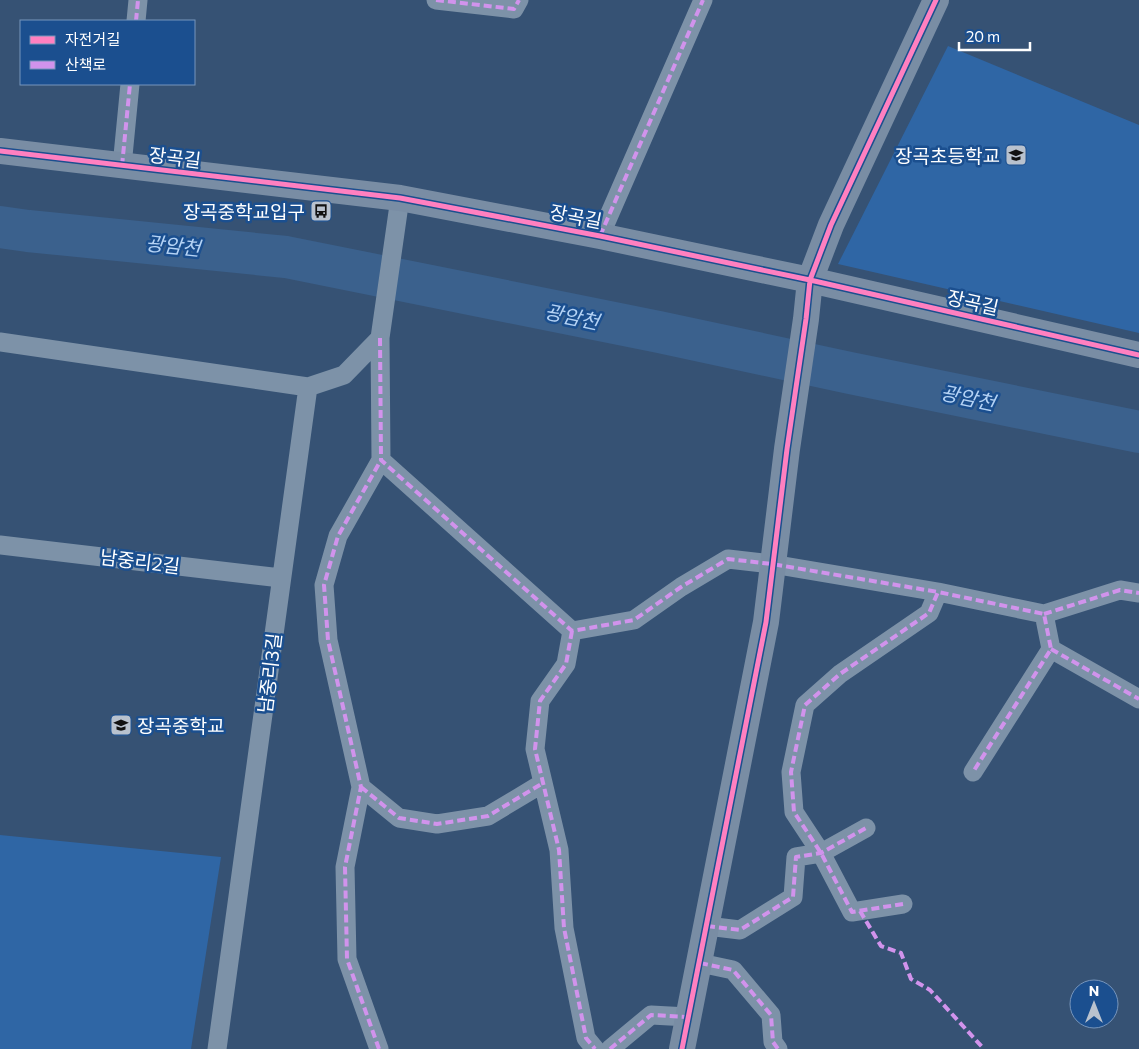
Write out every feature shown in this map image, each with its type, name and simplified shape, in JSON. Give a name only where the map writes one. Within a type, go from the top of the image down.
[{"type":"street","points":[[136,20],[138,0]]},
{"type":"street","points":[[436,0],[514,9],[519,0]]},
{"type":"street","points":[[600,236],[703,0]]},
{"type":"street","points":[[682,1049],[766,622],[810,280],[831,225],[936,0]]},
{"type":"street","points":[[122,166],[130,85]]},
{"type":"street","name":"장곡길","points":[[0,150],[400,198],[600,236],[810,280],[1139,355]]},
{"type":"street","points":[[379,1049],[347,958],[345,867],[361,787],[328,640],[324,585],[338,536],[381,460],[380,338],[400,198]]},
{"type":"street","points":[[0,342],[308,387],[344,375],[380,338]]},
{"type":"street","name":"남중리3길","points":[[217,1049],[308,387]]},
{"type":"street","points":[[381,460],[572,632]]},
{"type":"street","name":"남중리2길","points":[[0,544],[281,578]]},
{"type":"street","points":[[572,632],[634,620],[681,587],[728,559],[772,564],[938,592],[1044,614],[1120,590],[1139,593]]},
{"type":"street","points":[[903,904],[852,912],[821,853],[794,812],[791,772],[805,705],[840,674],[929,613],[938,592]]},
{"type":"street","points":[[973,772],[1051,649],[1044,614]]},
{"type":"street","points":[[572,632],[566,664],[540,701],[535,749],[559,850],[566,937],[586,1038],[595,1049]]},
{"type":"street","points":[[1051,649],[1139,698]]},
{"type":"street","points":[[361,787],[399,818],[437,824],[488,816],[543,783]]},
{"type":"street","points":[[707,926],[740,930],[793,897],[796,857],[821,853],[866,828]]},
{"type":"street","points":[[700,963],[733,970],[771,1014],[773,1042],[778,1049]]},
{"type":"street","points":[[610,1049],[651,1015],[688,1017]]},
{"type":"shaded area","name":"장곡초등학교","points":[[948,46],[1139,125],[1139,333],[838,264]]},
{"type":"shaded area","points":[[0,835],[221,857],[191,1049],[0,1049]]},
{"type":"waterway","name":"광암천","points":[[0,227],[286,257],[1139,432]]},
{"type":"marked path","points":[[136,20],[138,0]]},
{"type":"marked path","points":[[436,0],[514,9],[519,0]]},
{"type":"marked path","points":[[600,236],[703,0]]},
{"type":"marked path","points":[[122,166],[130,85]]},
{"type":"marked path","points":[[380,338],[381,460],[572,631],[634,620],[681,587],[728,559],[772,564],[938,592]]},
{"type":"marked path","points":[[379,1049],[347,959],[345,867],[361,787],[328,640],[324,585],[338,536],[381,460]]},
{"type":"marked path","points":[[1044,614],[1120,590],[1139,593]]},
{"type":"marked path","points":[[903,904],[852,912],[821,853],[794,812],[791,772],[805,705],[840,674],[929,613],[938,592],[1044,614],[1051,649],[973,772]]},
{"type":"marked path","points":[[572,631],[566,664],[540,701],[535,749],[559,850],[564,928],[586,1038],[595,1049]]},
{"type":"marked path","points":[[1051,649],[1139,699]]},
{"type":"marked path","points":[[361,787],[399,818],[437,824],[488,816],[543,783]]},
{"type":"marked path","points":[[707,926],[740,930],[793,897],[796,857],[821,853],[866,828]]},
{"type":"marked path","points":[[860,911],[881,946],[901,953],[911,979],[930,990],[984,1049]]},
{"type":"marked path","points":[[700,963],[733,970],[771,1015],[773,1042],[778,1049]]},
{"type":"marked path","points":[[610,1049],[651,1015],[688,1017]]},
{"type":"cycle path","points":[[682,1049],[766,622],[810,280],[831,225],[936,0]]},
{"type":"cycle path","points":[[0,151],[400,198],[600,236],[810,280],[1139,355]]},
{"type":"place","name":"장곡초등학교","points":[[1016,155]]},
{"type":"place","name":"장곡중학교입구","points":[[321,211]]},
{"type":"place","name":"장곡중학교","points":[[121,725]]}]
